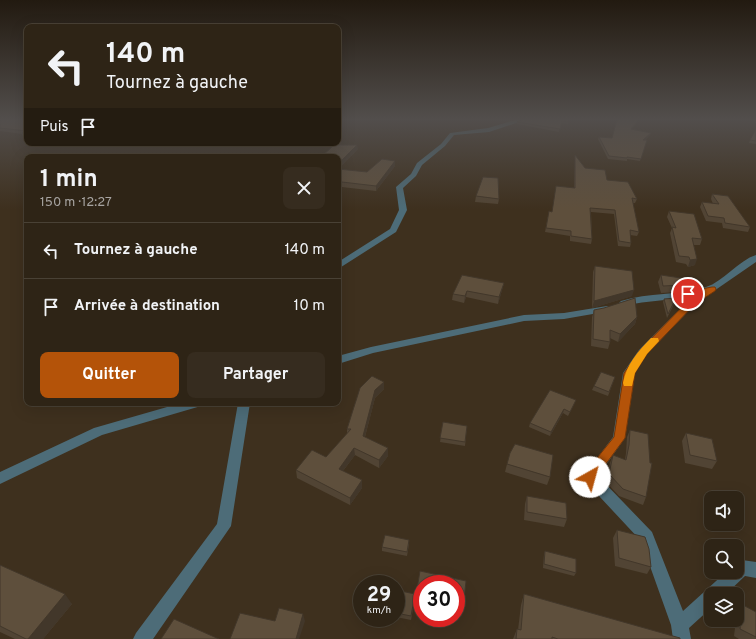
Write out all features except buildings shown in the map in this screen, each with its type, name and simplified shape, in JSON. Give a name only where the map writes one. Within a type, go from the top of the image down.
[{"type":"street","points":[[341,264],[393,230],[403,210],[399,187],[414,175],[419,164],[440,149]]},
{"type":"street","points":[[681,632],[647,536],[590,477],[619,438],[630,373],[643,352],[692,302],[756,258]]},
{"type":"street","points":[[341,359],[371,350],[524,318],[564,316],[601,311],[637,299],[676,297],[712,289]]},
{"type":"street","points":[[0,478],[98,431],[186,406]]},
{"type":"street","points":[[142,639],[224,526],[244,406]]},
{"type":"street","points":[[722,587],[742,568],[756,570]]},
{"type":"street","points":[[681,632],[704,604]]},
{"type":"slow traffic","points":[[628,383],[630,373],[643,352],[654,341]]},
{"type":"route","points":[[590,477],[619,438],[630,373],[636,362],[643,352],[692,302],[712,289],[688,294]]}]
